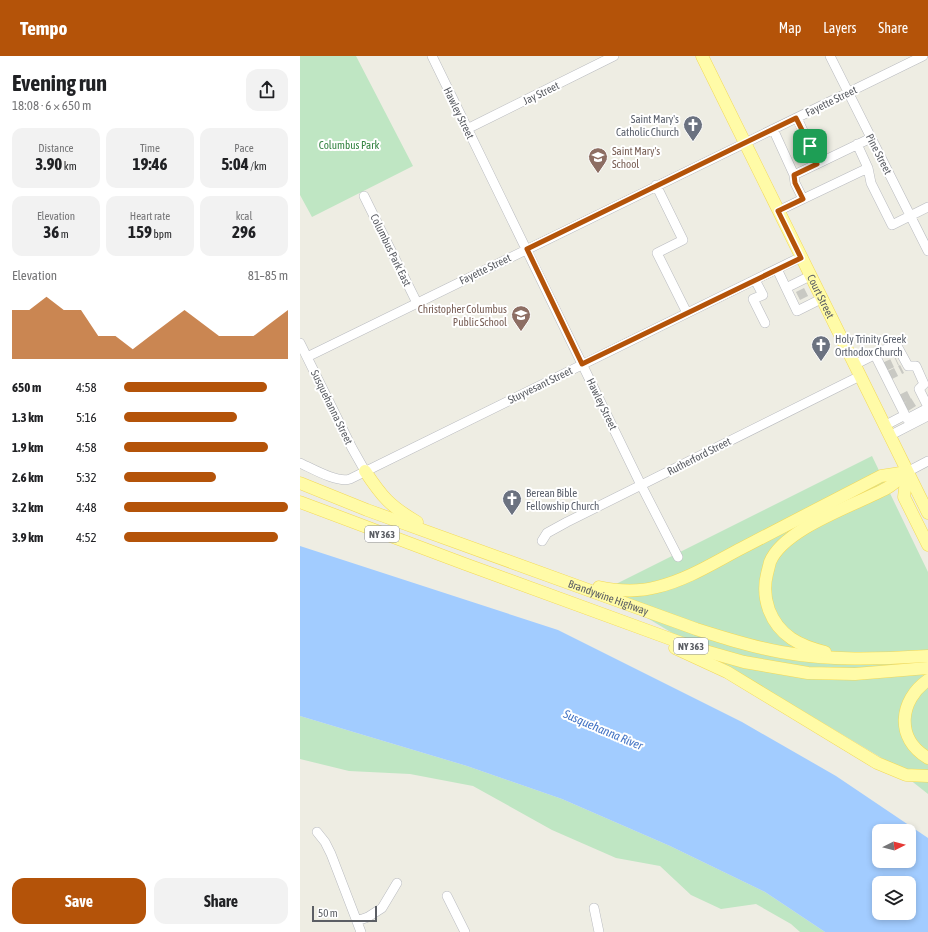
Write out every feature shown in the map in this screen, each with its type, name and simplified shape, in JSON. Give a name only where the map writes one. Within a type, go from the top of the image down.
[{"type":"main road","name":"Court Street","points":[[702,56],[928,513]]},
{"type":"main road","points":[[366,471],[381,495],[395,509],[423,526],[457,542]]},
{"type":"main road","points":[[907,472],[904,497],[928,544]]},
{"type":"main road","points":[[537,571],[612,590],[655,588],[671,583],[707,566],[881,476],[907,472]]},
{"type":"main road","points":[[899,658],[836,653],[801,645],[786,635],[775,622],[767,604],[765,585],[770,562],[781,546],[788,540],[800,531],[888,488],[907,472]]},
{"type":"main road","name":"Brandywine Highway","points":[[300,483],[367,510],[696,629],[757,647],[803,656],[835,658],[866,659],[928,656]]},
{"type":"main road","name":"Brandywine Highway","points":[[300,502],[606,615],[706,651],[744,662],[793,671],[855,674],[928,668]]},
{"type":"main road","points":[[606,615],[658,641],[727,672],[878,763],[906,775],[928,776]]},
{"type":"main road","points":[[928,680],[916,689],[911,696],[905,717],[908,735],[911,742],[923,755],[928,758]]},
{"type":"street","name":"Hawley Street","points":[[432,56],[678,558]]},
{"type":"street","name":"Jay Street","points":[[467,129],[614,56]]},
{"type":"street","name":"Pine Street","points":[[830,56],[928,251]]},
{"type":"street","name":"Fayette Street","points":[[307,357],[656,185],[923,56]]},
{"type":"street","points":[[796,118],[817,164]]},
{"type":"street","points":[[773,129],[803,199]]},
{"type":"street","points":[[794,175],[871,138]]},
{"type":"street","points":[[857,144],[869,171],[871,183],[892,225],[928,207]]},
{"type":"street","points":[[778,211],[869,171],[885,167]]},
{"type":"street","points":[[656,185],[682,240],[657,253],[687,313]]},
{"type":"street","name":"Columbus Park East","points":[[364,196],[418,303]]},
{"type":"street","points":[[919,234],[928,229]]},
{"type":"street","name":"Stuyvesant Street","points":[[300,463],[342,480],[350,478],[801,258]]},
{"type":"street","points":[[777,269],[797,311],[807,304],[821,299]]},
{"type":"street","points":[[786,288],[799,286],[810,276]]},
{"type":"street","points":[[755,280],[763,295],[753,299],[765,323]]},
{"type":"street","name":"Susquehanna Street","points":[[300,343],[352,448],[366,471]]},
{"type":"street","points":[[854,365],[896,344],[902,364],[916,366],[924,384],[918,395],[928,407],[907,419],[885,372],[875,355]]},
{"type":"street","name":"Rutherford Street","points":[[542,541],[547,533],[567,522],[860,376]]},
{"type":"street","points":[[887,431],[902,406]]},
{"type":"street","points":[[887,431],[928,416]]},
{"type":"street","points":[[907,472],[928,461]]},
{"type":"street","points":[[317,832],[325,842],[331,854],[361,932]]},
{"type":"street","points":[[357,920],[368,917],[382,908],[397,883]]},
{"type":"street","points":[[447,896],[465,932]]},
{"type":"street","points":[[594,908],[599,932]]},
{"type":"green space","name":"Columbus Park","points":[[300,56],[356,56],[413,166],[312,217],[300,195]]},
{"type":"green space","points":[[872,456],[928,572],[928,794],[885,760],[602,591]]},
{"type":"green space","points":[[300,716],[467,766],[562,799],[670,846],[765,892],[825,932],[800,932],[791,924],[756,904],[721,909],[691,895],[660,866],[616,858],[552,830],[473,786],[410,774],[349,771],[300,759]]},
{"type":"water","name":"Susquehanna River","points":[[300,546],[558,630],[742,722],[836,776],[907,824],[872,824],[872,868],[916,868],[916,830],[928,838],[928,932],[825,932],[765,892],[670,846],[562,799],[467,766],[300,716]]},
{"type":"tunnel","points":[[800,290],[806,302]]},
{"type":"tunnel","points":[[884,367],[897,361]]},
{"type":"tunnel","points":[[888,376],[902,369]]},
{"type":"tunnel","points":[[901,399],[913,393]]},
{"type":"tunnel","points":[[906,407],[917,400]]},
{"type":"place","name":"Saint Mary's Catholic Church","points":[[693,142]]},
{"type":"place","name":"Saint Mary's School","points":[[598,174]]},
{"type":"place","name":"Christopher Columbus Public School","points":[[521,332]]},
{"type":"place","name":"Holy Trinity Greek Orthodox Church","points":[[821,362]]},
{"type":"place","name":"Berean Bible Fellowship Church","points":[[512,516]]},
{"type":"route","points":[[796,118],[810,146],[817,164],[794,175],[795,183],[803,199],[778,211],[801,258],[582,364],[527,249],[796,118]]}]
